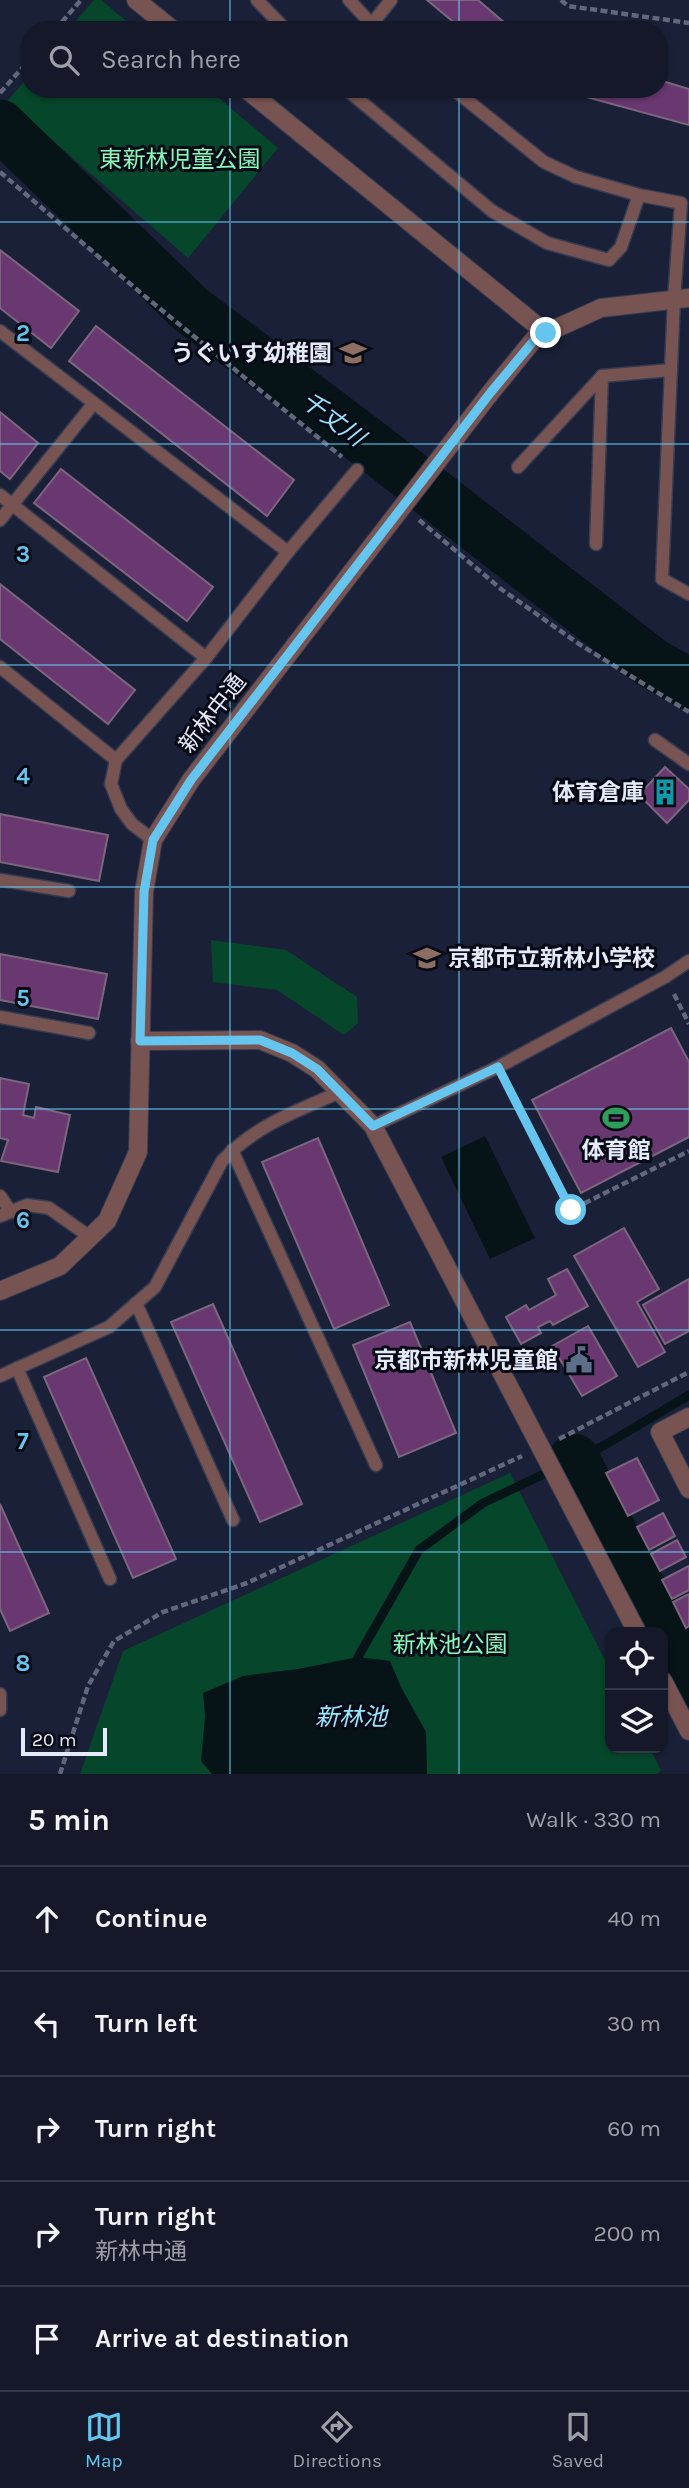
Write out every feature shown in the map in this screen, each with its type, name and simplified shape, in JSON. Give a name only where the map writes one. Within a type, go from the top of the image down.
[{"type":"street","points":[[136,0],[162,21]]},
{"type":"street","points":[[257,98],[546,333]]},
{"type":"street","name":"新林中通","points":[[0,1292],[60,1266],[107,1221],[138,1152],[144,892],[153,840],[191,780],[536,338],[601,308],[682,299]]},
{"type":"street","points":[[140,1041],[260,1040],[292,1053],[317,1069],[373,1126],[634,1627]]},
{"type":"street","points":[[689,1417],[660,1432],[689,1489]]},
{"type":"street","points":[[668,1690],[689,1731]]},
{"type":"lane","points":[[257,0],[277,21]]},
{"type":"lane","points":[[349,0],[366,21]]},
{"type":"lane","points":[[377,21],[391,0]]},
{"type":"lane","points":[[356,98],[492,211],[547,243],[609,260],[621,247],[639,195]]},
{"type":"lane","points":[[464,98],[544,162],[576,177],[681,204],[682,299],[671,370],[662,579],[689,594]]},
{"type":"lane","points":[[0,331],[288,552]]},
{"type":"lane","points":[[518,467],[602,376],[671,370]]},
{"type":"lane","points":[[596,544],[602,376]]},
{"type":"lane","points":[[0,520],[94,403]]},
{"type":"lane","points":[[153,840],[132,824],[121,809],[111,783],[116,760],[206,658],[288,552],[357,470]]},
{"type":"lane","points":[[0,495],[206,658]]},
{"type":"lane","points":[[0,667],[116,760]]},
{"type":"lane","points":[[655,740],[689,764]]},
{"type":"lane","points":[[0,880],[69,891]]},
{"type":"lane","points":[[373,1126],[498,1067],[665,977],[689,961]]},
{"type":"lane","points":[[0,1017],[89,1033]]},
{"type":"lane","points":[[0,1376],[109,1327],[155,1287],[222,1161],[232,1150],[259,1129],[340,1092]]},
{"type":"lane","points":[[232,1150],[376,1465]]},
{"type":"lane","points":[[0,1196],[5,1214],[27,1205],[49,1208],[90,1237]]},
{"type":"lane","points":[[136,1303],[233,1520]]},
{"type":"lane","points":[[17,1368],[110,1579]]},
{"type":"lane","points":[[0,1693],[0,1710]]},
{"type":"path","points":[[63,21],[81,0]]},
{"type":"path","points":[[561,0],[568,6],[689,23]]},
{"type":"path","points":[[0,93],[21,69]]},
{"type":"path","points":[[0,172],[142,294],[357,470]]},
{"type":"path","points":[[408,500],[501,589],[579,644],[689,712]]},
{"type":"path","points":[[665,977],[689,1024]]},
{"type":"path","points":[[498,1067],[571,1210],[689,1151]]},
{"type":"path","points":[[60,1774],[88,1686],[114,1642],[163,1612],[247,1583],[543,1452],[689,1372]]},
{"type":"green space","points":[[94,0],[101,0],[126,21],[76,21]]},
{"type":"green space","name":"東新林児童公園","points":[[21,85],[21,98],[219,98],[278,148],[188,258],[7,101]]},
{"type":"green space","points":[[211,940],[286,950],[357,997],[358,1023],[344,1035],[277,990],[213,982]]},
{"type":"green space","name":"新林池公園","points":[[510,1473],[605,1660],[605,1753],[652,1753],[661,1771],[656,1774],[80,1774],[123,1651]]},
{"type":"water","points":[[485,1136],[535,1238],[490,1259],[441,1157]]},
{"type":"water","name":"新林池","points":[[358,1657],[390,1661],[426,1732],[427,1774],[212,1774],[201,1761],[205,1716],[203,1693],[243,1676]]},
{"type":"building","points":[[427,0],[478,0],[502,21],[452,21]]},
{"type":"building","points":[[668,83],[689,89],[689,125],[590,98],[668,98]]},
{"type":"building","points":[[0,250],[79,311],[51,348],[0,308]]},
{"type":"building","points":[[96,326],[294,480],[267,516],[69,361]]},
{"type":"building","points":[[0,412],[38,443],[10,479],[0,471]]},
{"type":"building","points":[[61,469],[213,587],[187,621],[34,503]]},
{"type":"building","points":[[0,584],[135,690],[108,724],[0,639]]},
{"type":"building","name":"体育倉庫","points":[[665,767],[689,789],[689,800],[667,823],[639,795]]},
{"type":"building","points":[[0,814],[108,835],[99,881],[0,862]]},
{"type":"building","points":[[0,954],[107,974],[98,1019],[0,1000]]},
{"type":"building","name":"体育館","points":[[671,1028],[689,1062],[689,1137],[581,1193],[532,1100]]},
{"type":"building","points":[[0,1078],[29,1084],[23,1115],[34,1118],[36,1107],[70,1115],[58,1172],[1,1161],[8,1140],[0,1138]]},
{"type":"building","points":[[318,1138],[389,1305],[334,1329],[262,1162]]},
{"type":"building","points":[[624,1228],[659,1289],[637,1302],[665,1352],[638,1367],[574,1256]]},
{"type":"building","points":[[567,1269],[588,1306],[553,1325],[550,1321],[538,1327],[541,1333],[521,1344],[506,1317],[526,1305],[529,1310],[556,1295],[548,1279]]},
{"type":"building","points":[[689,1279],[689,1331],[665,1344],[643,1305]]},
{"type":"building","points":[[213,1304],[302,1504],[260,1522],[171,1322]]},
{"type":"building","points":[[410,1322],[456,1433],[399,1457],[353,1345]]},
{"type":"building","points":[[588,1326],[617,1376],[582,1396],[552,1346]]},
{"type":"building","points":[[86,1358],[176,1559],[133,1578],[44,1377]]},
{"type":"building","points":[[637,1458],[659,1500],[628,1516],[606,1473]]},
{"type":"building","points":[[0,1504],[49,1613],[10,1631],[0,1609]]},
{"type":"building","points":[[663,1513],[675,1536],[649,1550],[637,1527]]},
{"type":"building","points":[[677,1540],[686,1557],[660,1571],[651,1554]]},
{"type":"building","points":[[689,1566],[689,1590],[672,1599],[662,1580]]},
{"type":"building","points":[[689,1594],[689,1626],[686,1628],[673,1602]]},
{"type":"waterway","name":"千丈川","points":[[0,125],[190,309],[652,663],[689,684]]},
{"type":"waterway","points":[[358,1657],[419,1550],[483,1503],[605,1445],[689,1395]]},
{"type":"waterway","points":[[574,1459],[689,1682]]},
{"type":"place","name":"うぐいす幼稚園","points":[[353,353]]},
{"type":"place","name":"体育倉庫","points":[[665,792]]},
{"type":"place","name":"京都市立新林小学校","points":[[427,958]]},
{"type":"place","name":"体育館","points":[[616,1118]]},
{"type":"place","name":"京都市新林児童館","points":[[579,1360]]},
{"type":"route","points":[[546,333],[536,338],[491,392],[191,780],[153,840],[144,892],[140,1041],[260,1040],[292,1053],[317,1069],[373,1126],[498,1067],[571,1210]]}]
